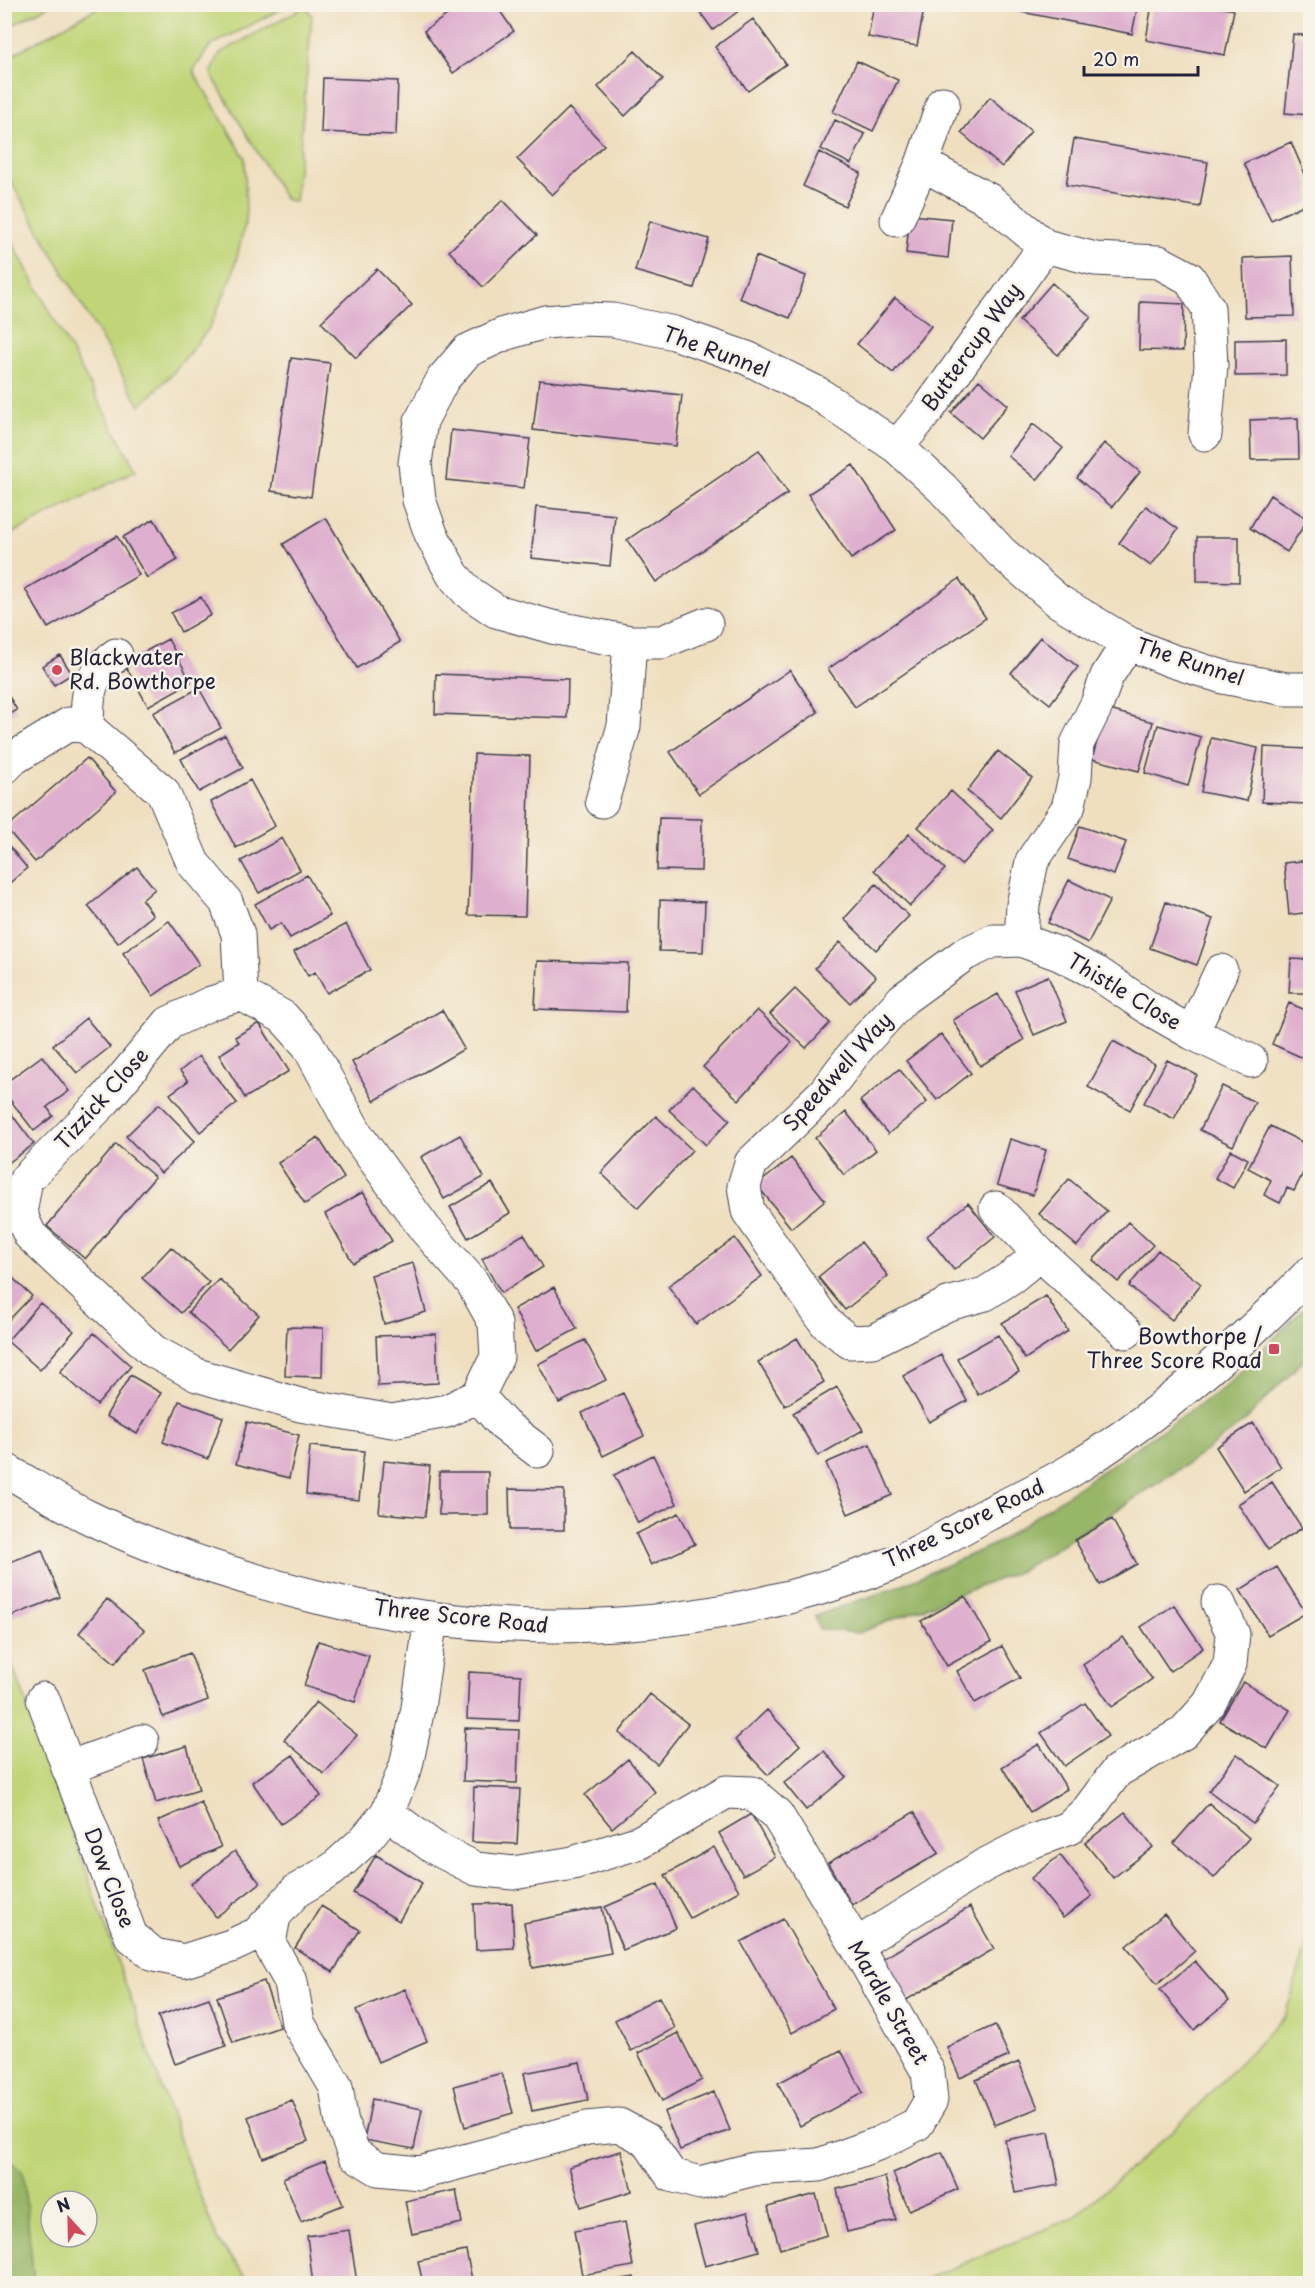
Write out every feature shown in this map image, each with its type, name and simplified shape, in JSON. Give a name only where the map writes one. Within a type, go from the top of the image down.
[{"type":"street","points":[[897,220],[922,164],[943,103]]},
{"type":"street","points":[[922,164],[989,200],[1045,246],[1095,258],[1159,262],[1189,278],[1208,308],[1211,365],[1205,434]]},
{"type":"street","name":"Buttercup Way","points":[[897,447],[929,408],[1045,246]]},
{"type":"street","name":"The Runnel","points":[[706,624],[662,642],[630,642],[552,627],[496,611],[468,592],[453,575],[431,534],[419,500],[415,463],[421,421],[443,379],[467,351],[504,334],[545,321],[583,319],[613,320],[674,333],[747,358],[818,393],[897,447],[942,488],[1001,552],[1058,602],[1128,643],[1170,660],[1223,677],[1286,689],[1311,689]]},
{"type":"street","points":[[602,801],[624,726],[630,642]]},
{"type":"street","points":[[1021,940],[1023,905],[1032,861],[1068,808],[1075,778],[1077,744],[1097,704],[1107,676],[1128,643]]},
{"type":"street","points":[[87,727],[88,690],[102,666],[116,656]]},
{"type":"street","points":[[4,768],[14,758],[69,724],[87,727],[163,792],[193,862],[226,902],[238,934],[241,994],[283,1017],[308,1045],[358,1137],[425,1229],[472,1282],[495,1323],[497,1357],[478,1396],[504,1425],[538,1451]]},
{"type":"street","name":"Thistle Close","points":[[1021,940],[1088,968],[1192,1033],[1251,1061]]},
{"type":"street","name":"Speedwell Way","points":[[1021,940],[993,941],[965,954],[903,999],[859,1047],[824,1093],[751,1162],[744,1186],[748,1211],[826,1323],[850,1342],[873,1341],[948,1304],[985,1294],[1041,1254]]},
{"type":"street","name":"Thistle Close","points":[[1192,1033],[1221,971]]},
{"type":"street","name":"Tizzick Close","points":[[241,994],[211,1003],[169,1023],[104,1101],[26,1179],[21,1207],[23,1220],[30,1235],[153,1351],[197,1375],[300,1405],[392,1421],[447,1411],[478,1396]]},
{"type":"street","points":[[996,1208],[1041,1254],[1126,1332]]},
{"type":"street","name":"Three Score Road","points":[[4,1469],[87,1516],[152,1545],[249,1580],[359,1607],[431,1618],[512,1626],[585,1627],[729,1612],[816,1589],[900,1560],[1071,1471],[1154,1414],[1220,1361],[1311,1273]]},
{"type":"street","points":[[856,1945],[983,1866],[1028,1843],[1069,1828],[1088,1810],[1118,1771],[1183,1733],[1209,1704],[1230,1665],[1233,1634],[1218,1602]]},
{"type":"street","points":[[274,1916],[296,1891],[333,1869],[364,1841],[387,1813],[406,1766],[418,1708],[431,1618]]},
{"type":"street","name":"Dow Close","points":[[43,1699],[131,1936],[154,1955],[184,1961],[231,1946],[257,1934],[274,1916]]},
{"type":"street","points":[[68,1768],[142,1741]]},
{"type":"street","name":"Mardle Street","points":[[274,1916],[269,1943],[291,1982],[298,2023],[336,2087],[342,2123],[354,2154],[378,2169],[420,2173],[586,2128],[619,2125],[646,2140],[671,2175],[700,2183],[754,2169],[819,2165],[880,2143],[917,2124],[931,2100],[928,2072],[856,1945],[777,1815],[752,1793],[726,1792],[640,1842],[573,1863],[513,1873],[477,1869],[433,1847],[387,1813]]},
{"type":"green space","points":[[5,4],[50,4],[50,5],[5,29]]},
{"type":"green space","points":[[104,4],[289,5],[210,46],[193,71],[245,158],[246,220],[232,277],[209,328],[173,373],[140,406],[5,171],[5,59]]},
{"type":"green space","points":[[306,6],[312,16],[295,202],[285,199],[211,74],[220,53]]},
{"type":"green space","points":[[5,229],[136,470],[4,537]]},
{"type":"green space","points":[[1310,1302],[1310,1353],[1244,1422],[1196,1458],[1020,1571],[858,1633],[819,1629],[815,1616],[894,1588],[995,1544],[1225,1387]]},
{"type":"green space","points":[[4,1643],[39,1736],[191,2172],[218,2241],[252,2283],[5,2283]]},
{"type":"green space","points":[[1310,1934],[1310,2283],[917,2283],[1074,2217],[1171,2133],[1285,2016]]},
{"type":"green space","points":[[5,2156],[23,2173],[34,2283],[5,2283]]},
{"type":"building","points":[[463,4],[495,4],[514,31],[453,73],[424,31]]},
{"type":"building","points":[[694,4],[748,4],[713,30]]},
{"type":"building","points":[[874,4],[925,4],[917,46],[868,37]]},
{"type":"building","points":[[981,4],[1138,4],[1132,34]]},
{"type":"building","points":[[1152,4],[1204,4],[1234,10],[1225,55],[1146,40]]},
{"type":"building","points":[[753,19],[786,64],[748,91],[715,47]]},
{"type":"building","points":[[1293,34],[1310,36],[1310,115],[1285,113]]},
{"type":"building","points":[[635,51],[663,79],[625,116],[598,87]]},
{"type":"building","points":[[857,61],[898,80],[873,131],[833,112]]},
{"type":"building","points":[[323,78],[398,81],[396,135],[321,132]]},
{"type":"building","points":[[990,97],[1031,131],[1002,167],[961,133]]},
{"type":"building","points":[[569,108],[604,145],[552,195],[517,159]]},
{"type":"building","points":[[835,120],[865,134],[851,164],[821,149]]},
{"type":"building","points":[[1074,139],[1208,162],[1200,207],[1066,185]]},
{"type":"building","points":[[1291,142],[1310,186],[1310,202],[1271,220],[1244,163]]},
{"type":"building","points":[[819,152],[861,173],[845,206],[803,186]]},
{"type":"building","points":[[503,200],[537,235],[483,287],[449,251]]},
{"type":"building","points":[[910,215],[952,219],[948,258],[906,253]]},
{"type":"building","points":[[650,221],[709,239],[694,288],[635,271]]},
{"type":"building","points":[[756,256],[806,276],[790,318],[739,298]]},
{"type":"building","points":[[1292,256],[1294,316],[1245,317],[1243,258]]},
{"type":"building","points":[[377,269],[412,305],[356,358],[321,322]]},
{"type":"building","points":[[1052,283],[1091,317],[1058,355],[1019,321]]},
{"type":"building","points":[[895,298],[931,326],[893,373],[857,344]]},
{"type":"building","points":[[1140,302],[1184,304],[1183,351],[1139,350]]},
{"type":"building","points":[[1286,339],[1286,375],[1235,376],[1235,340]]},
{"type":"building","points":[[291,358],[330,363],[311,497],[271,491]]},
{"type":"building","points":[[539,380],[682,395],[676,446],[533,430]]},
{"type":"building","points":[[979,380],[1008,405],[980,438],[951,413]]},
{"type":"building","points":[[1298,418],[1299,459],[1251,460],[1250,420]]},
{"type":"building","points":[[1033,424],[1063,448],[1037,480],[1008,456]]},
{"type":"building","points":[[451,430],[530,439],[524,488],[446,480]]},
{"type":"building","points":[[1104,443],[1140,472],[1112,507],[1077,478]]},
{"type":"building","points":[[759,450],[788,493],[656,582],[627,540]]},
{"type":"building","points":[[853,465],[896,530],[851,559],[808,494]]},
{"type":"building","points":[[1270,495],[1308,519],[1287,552],[1250,528]]},
{"type":"building","points":[[1146,506],[1178,529],[1151,566],[1119,543]]},
{"type":"building","points":[[536,507],[615,515],[610,566],[531,558]]},
{"type":"building","points":[[326,518],[400,642],[357,668],[283,544]]},
{"type":"building","points":[[154,519],[178,560],[147,578],[123,537]]},
{"type":"building","points":[[117,536],[139,575],[48,628],[25,589]]},
{"type":"building","points":[[1197,537],[1239,537],[1239,582],[1197,581]]},
{"type":"building","points":[[959,579],[986,618],[855,707],[828,669]]},
{"type":"building","points":[[201,597],[211,615],[181,632],[171,613]]},
{"type":"building","points":[[1040,637],[1078,667],[1050,704],[1011,673]]},
{"type":"building","points":[[168,639],[191,682],[148,706],[124,663]]},
{"type":"building","name":"Blackwater Rd. Bowthorpe","points":[[60,655],[72,674],[54,685],[42,666]]},
{"type":"building","points":[[790,670],[818,712],[699,794],[670,752]]},
{"type":"building","points":[[436,674],[568,679],[567,718],[435,714]]},
{"type":"building","points":[[4,688],[17,710],[4,718]]},
{"type":"building","points":[[199,688],[221,728],[175,753],[153,713]]},
{"type":"building","points":[[1106,709],[1153,722],[1139,771],[1092,759]]},
{"type":"building","points":[[1158,725],[1201,737],[1188,786],[1145,773]]},
{"type":"building","points":[[225,735],[243,768],[199,792],[181,759]]},
{"type":"building","points":[[1211,738],[1258,748],[1247,801],[1201,792]]},
{"type":"building","points":[[1264,747],[1308,749],[1306,804],[1262,802]]},
{"type":"building","points":[[998,751],[1032,778],[1001,818],[967,791]]},
{"type":"building","points":[[474,754],[530,756],[525,916],[468,915]]},
{"type":"building","points":[[87,758],[116,792],[35,862],[6,828]]},
{"type":"building","points":[[250,780],[275,826],[236,848],[211,802]]},
{"type":"building","points":[[951,791],[993,830],[961,865],[918,827]]},
{"type":"building","points":[[659,818],[702,819],[701,871],[657,870]]},
{"type":"building","points":[[1080,826],[1126,842],[1114,875],[1068,859]]},
{"type":"building","points":[[909,834],[945,869],[910,906],[874,870]]},
{"type":"building","points":[[282,838],[300,870],[259,893],[241,861]]},
{"type":"building","points":[[5,841],[27,868],[5,887]]},
{"type":"building","points":[[1310,860],[1310,912],[1289,915],[1284,863]]},
{"type":"building","points":[[137,867],[155,889],[142,900],[153,915],[118,943],[88,906]]},
{"type":"building","points":[[307,875],[330,916],[290,938],[281,923],[269,930],[255,904]]},
{"type":"building","points":[[1069,880],[1110,900],[1088,943],[1048,923]]},
{"type":"building","points":[[876,884],[909,916],[876,950],[844,919]]},
{"type":"building","points":[[660,900],[705,902],[703,952],[659,951]]},
{"type":"building","points":[[1166,902],[1213,919],[1197,965],[1150,948]]},
{"type":"building","points":[[169,921],[199,964],[153,996],[123,953]]},
{"type":"building","points":[[346,924],[370,970],[327,993],[315,972],[308,976],[294,952]]},
{"type":"building","points":[[840,942],[876,977],[850,1003],[815,968]]},
{"type":"building","points":[[1291,959],[1310,960],[1310,993],[1289,993]]},
{"type":"building","points":[[537,961],[628,963],[626,1012],[535,1009]]},
{"type":"building","points":[[1048,976],[1067,1021],[1034,1035],[1015,990]]},
{"type":"building","points":[[795,989],[830,1023],[806,1048],[770,1014]]},
{"type":"building","points":[[998,994],[1024,1040],[980,1066],[953,1020]]},
{"type":"building","points":[[1289,1003],[1310,1012],[1310,1061],[1272,1044]]},
{"type":"building","points":[[442,1010],[464,1049],[374,1101],[352,1062]]},
{"type":"building","points":[[757,1010],[792,1042],[739,1100],[703,1067]]},
{"type":"building","points":[[86,1018],[110,1047],[77,1073],[53,1045]]},
{"type":"building","points":[[259,1023],[289,1071],[245,1098],[219,1055],[239,1042],[235,1037]]},
{"type":"building","points":[[941,1034],[971,1073],[937,1100],[906,1061]]},
{"type":"building","points":[[1113,1041],[1155,1064],[1130,1110],[1088,1087]]},
{"type":"building","points":[[42,1056],[69,1091],[47,1107],[53,1116],[34,1131],[4,1092],[4,1084]]},
{"type":"building","points":[[199,1056],[237,1103],[200,1132],[170,1094],[188,1081],[180,1071]]},
{"type":"building","points":[[1167,1060],[1197,1075],[1174,1119],[1144,1103]]},
{"type":"building","points":[[899,1069],[927,1102],[888,1134],[860,1101]]},
{"type":"building","points":[[693,1085],[730,1120],[706,1145],[669,1110]]},
{"type":"building","points":[[1222,1086],[1255,1102],[1233,1146],[1200,1130]]},
{"type":"building","points":[[4,1104],[34,1144],[4,1166]]},
{"type":"building","points":[[159,1104],[195,1141],[161,1173],[126,1136]]},
{"type":"building","points":[[846,1112],[876,1150],[844,1175],[815,1138]]},
{"type":"building","points":[[656,1116],[692,1150],[638,1208],[601,1173]]},
{"type":"building","points":[[1270,1126],[1310,1146],[1310,1159],[1294,1191],[1287,1188],[1280,1203],[1264,1195],[1271,1180],[1248,1168]]},
{"type":"building","points":[[460,1135],[484,1177],[444,1199],[421,1157]]},
{"type":"building","points":[[318,1137],[344,1178],[305,1204],[278,1163]]},
{"type":"building","points":[[1010,1139],[1046,1150],[1033,1195],[997,1185]]},
{"type":"building","points":[[116,1144],[155,1177],[85,1259],[47,1226]]},
{"type":"building","points":[[1231,1150],[1248,1159],[1233,1188],[1215,1178]]},
{"type":"building","points":[[791,1158],[825,1200],[791,1228],[757,1185]]},
{"type":"building","points":[[1069,1179],[1107,1211],[1077,1246],[1039,1214]]},
{"type":"building","points":[[492,1183],[510,1213],[468,1238],[450,1207]]},
{"type":"building","points":[[363,1192],[392,1241],[353,1263],[325,1214]]},
{"type":"building","points":[[968,1203],[995,1237],[954,1270],[927,1236]]},
{"type":"building","points":[[1128,1222],[1153,1245],[1118,1282],[1093,1260]]},
{"type":"building","points":[[524,1234],[543,1267],[501,1293],[482,1259]]},
{"type":"building","points":[[735,1238],[762,1276],[696,1324],[668,1286]]},
{"type":"building","points":[[861,1242],[888,1276],[845,1310],[818,1277]]},
{"type":"building","points":[[171,1247],[209,1282],[181,1313],[142,1278]]},
{"type":"building","points":[[1158,1250],[1201,1284],[1172,1320],[1129,1286]]},
{"type":"building","points":[[413,1263],[426,1312],[384,1324],[371,1275]]},
{"type":"building","points":[[4,1270],[32,1296],[4,1325]]},
{"type":"building","points":[[219,1279],[259,1315],[228,1349],[188,1312]]},
{"type":"building","points":[[554,1287],[577,1329],[536,1351],[514,1309]]},
{"type":"building","points":[[1046,1296],[1068,1331],[1025,1359],[1002,1323]]},
{"type":"building","points":[[40,1303],[74,1331],[40,1370],[7,1341]]},
{"type":"building","points":[[287,1327],[323,1328],[322,1377],[285,1376]]},
{"type":"building","points":[[94,1333],[131,1366],[97,1405],[60,1372]]},
{"type":"building","points":[[436,1334],[438,1383],[378,1386],[376,1336]]},
{"type":"building","points":[[998,1335],[1019,1372],[978,1395],[957,1358]]},
{"type":"building","points":[[797,1338],[824,1382],[785,1406],[758,1362]]},
{"type":"building","points":[[585,1340],[606,1380],[559,1403],[538,1364]]},
{"type":"building","points":[[941,1355],[967,1401],[929,1422],[903,1376]]},
{"type":"building","points":[[130,1375],[161,1393],[137,1434],[106,1416]]},
{"type":"building","points":[[837,1387],[863,1430],[818,1456],[793,1413]]},
{"type":"building","points":[[623,1393],[644,1436],[603,1456],[582,1413]]},
{"type":"building","points":[[179,1401],[223,1417],[208,1459],[163,1442]]},
{"type":"building","points":[[247,1422],[299,1435],[289,1478],[236,1464]]},
{"type":"building","points":[[1253,1423],[1281,1467],[1244,1491],[1216,1447]]},
{"type":"building","points":[[870,1444],[892,1495],[848,1514],[826,1463]]},
{"type":"building","points":[[310,1446],[364,1451],[359,1500],[306,1494]]},
{"type":"building","points":[[653,1455],[677,1504],[638,1523],[614,1475]]},
{"type":"building","points":[[384,1461],[430,1466],[425,1517],[379,1513]]},
{"type":"building","points":[[439,1472],[488,1472],[488,1515],[439,1515]]},
{"type":"building","points":[[1272,1482],[1302,1528],[1268,1550],[1238,1504]]},
{"type":"building","points":[[509,1489],[564,1490],[564,1530],[510,1530]]},
{"type":"building","points":[[679,1513],[695,1544],[651,1565],[636,1534]]},
{"type":"building","points":[[1112,1519],[1137,1564],[1100,1585],[1075,1540]]},
{"type":"building","points":[[42,1550],[60,1597],[9,1617],[4,1605],[4,1564]]},
{"type":"building","points":[[1277,1567],[1306,1613],[1268,1635],[1240,1590]]},
{"type":"building","points":[[965,1596],[991,1642],[947,1666],[921,1621]]},
{"type":"building","points":[[107,1599],[144,1630],[115,1663],[79,1633]]},
{"type":"building","points":[[1174,1605],[1203,1648],[1170,1671],[1141,1627]]},
{"type":"building","points":[[1123,1637],[1152,1679],[1112,1707],[1083,1665]]},
{"type":"building","points":[[318,1641],[369,1656],[355,1702],[304,1686]]},
{"type":"building","points":[[1002,1646],[1020,1678],[975,1703],[957,1671]]},
{"type":"building","points":[[190,1653],[208,1700],[163,1717],[145,1670]]},
{"type":"building","points":[[469,1672],[521,1675],[519,1721],[467,1719]]},
{"type":"building","points":[[1243,1682],[1290,1710],[1267,1749],[1220,1721]]},
{"type":"building","points":[[650,1694],[688,1724],[657,1764],[619,1733]]},
{"type":"building","points":[[316,1702],[357,1735],[324,1774],[284,1740]]},
{"type":"building","points":[[1085,1703],[1108,1736],[1064,1766],[1041,1733]]},
{"type":"building","points":[[767,1710],[800,1745],[768,1775],[735,1740]]},
{"type":"building","points":[[465,1728],[519,1730],[517,1783],[463,1781]]},
{"type":"building","points":[[1039,1744],[1067,1789],[1030,1812],[1002,1767]]},
{"type":"building","points":[[187,1746],[199,1790],[156,1803],[143,1759]]},
{"type":"building","points":[[824,1751],[846,1777],[806,1810],[784,1783]]},
{"type":"building","points":[[1237,1754],[1280,1786],[1253,1823],[1209,1791]]},
{"type":"building","points":[[293,1755],[321,1796],[281,1824],[252,1782]]},
{"type":"building","points":[[628,1759],[655,1792],[612,1828],[585,1795]]},
{"type":"building","points":[[474,1787],[520,1789],[517,1844],[472,1842]]},
{"type":"building","points":[[201,1802],[221,1847],[179,1866],[158,1821]]},
{"type":"building","points":[[1209,1803],[1249,1838],[1214,1878],[1174,1843]]},
{"type":"building","points":[[914,1812],[939,1853],[852,1905],[828,1863]]},
{"type":"building","points":[[1125,1812],[1153,1847],[1113,1878],[1085,1843]]},
{"type":"building","points":[[751,1814],[775,1857],[743,1875],[719,1833]]},
{"type":"building","points":[[714,1847],[739,1891],[690,1918],[665,1875]]},
{"type":"building","points":[[235,1851],[260,1883],[216,1917],[191,1884]]},
{"type":"building","points":[[376,1855],[422,1883],[399,1921],[353,1893]]},
{"type":"building","points":[[1060,1855],[1092,1896],[1063,1918],[1031,1878]]},
{"type":"building","points":[[658,1884],[676,1928],[623,1950],[605,1907]]},
{"type":"building","points":[[512,1903],[514,1948],[476,1950],[474,1904]]},
{"type":"building","points":[[321,1906],[360,1930],[333,1972],[295,1948]]},
{"type":"building","points":[[602,1907],[611,1953],[533,1968],[524,1923]]},
{"type":"building","points":[[970,1907],[994,1949],[903,2002],[879,1961]]},
{"type":"building","points":[[1164,1914],[1195,1951],[1157,1984],[1126,1946]]},
{"type":"building","points":[[783,1919],[834,2009],[792,2033],[741,1942]]},
{"type":"building","points":[[1195,1961],[1229,2001],[1194,2030],[1160,1990]]},
{"type":"building","points":[[264,1981],[280,2027],[233,2043],[217,1997]]},
{"type":"building","points":[[405,1989],[427,2041],[378,2062],[356,2010]]},
{"type":"building","points":[[659,1997],[675,2028],[631,2051],[615,2020]]},
{"type":"building","points":[[209,1998],[226,2046],[175,2064],[158,2016]]},
{"type":"building","points":[[995,2025],[1009,2056],[960,2078],[947,2047]]},
{"type":"building","points":[[678,2033],[702,2080],[662,2101],[638,2053]]},
{"type":"building","points":[[841,2050],[863,2093],[800,2126],[778,2083]]},
{"type":"building","points":[[580,2062],[588,2100],[532,2111],[524,2073]]},
{"type":"building","points":[[1019,2062],[1038,2108],[995,2125],[976,2080]]},
{"type":"building","points":[[502,2073],[513,2113],[465,2127],[454,2086]]},
{"type":"building","points":[[714,2092],[730,2130],[680,2150],[664,2112]]},
{"type":"building","points":[[372,2099],[422,2109],[414,2149],[364,2140]]},
{"type":"building","points":[[292,2100],[308,2141],[263,2158],[248,2117]]},
{"type":"building","points":[[1049,2132],[1059,2185],[1015,2193],[1005,2140]]},
{"type":"building","points":[[621,2151],[632,2191],[581,2207],[569,2167]]},
{"type":"building","points":[[942,2152],[958,2189],[909,2210],[893,2173]]},
{"type":"building","points":[[325,2161],[343,2205],[301,2222],[283,2178]]},
{"type":"building","points":[[885,2177],[896,2220],[847,2232],[837,2189]]},
{"type":"building","points":[[456,2190],[462,2223],[412,2234],[405,2201]]},
{"type":"building","points":[[816,2194],[827,2235],[780,2249],[768,2207]]},
{"type":"building","points":[[748,2212],[759,2251],[705,2266],[694,2226]]},
{"type":"building","points":[[625,2222],[633,2266],[582,2275],[574,2231]]},
{"type":"building","points":[[349,2230],[357,2283],[313,2284],[307,2236]]},
{"type":"building","points":[[466,2251],[473,2284],[423,2284],[418,2261]]},
{"type":"building","points":[[634,2277],[635,2284],[603,2284],[603,2282]]},
{"type":"place","name":"Blackwater Rd. Bowthorpe","points":[[57,670]]},
{"type":"place","name":"Bowthorpe / Three Score Road","points":[[1274,1349]]}]
